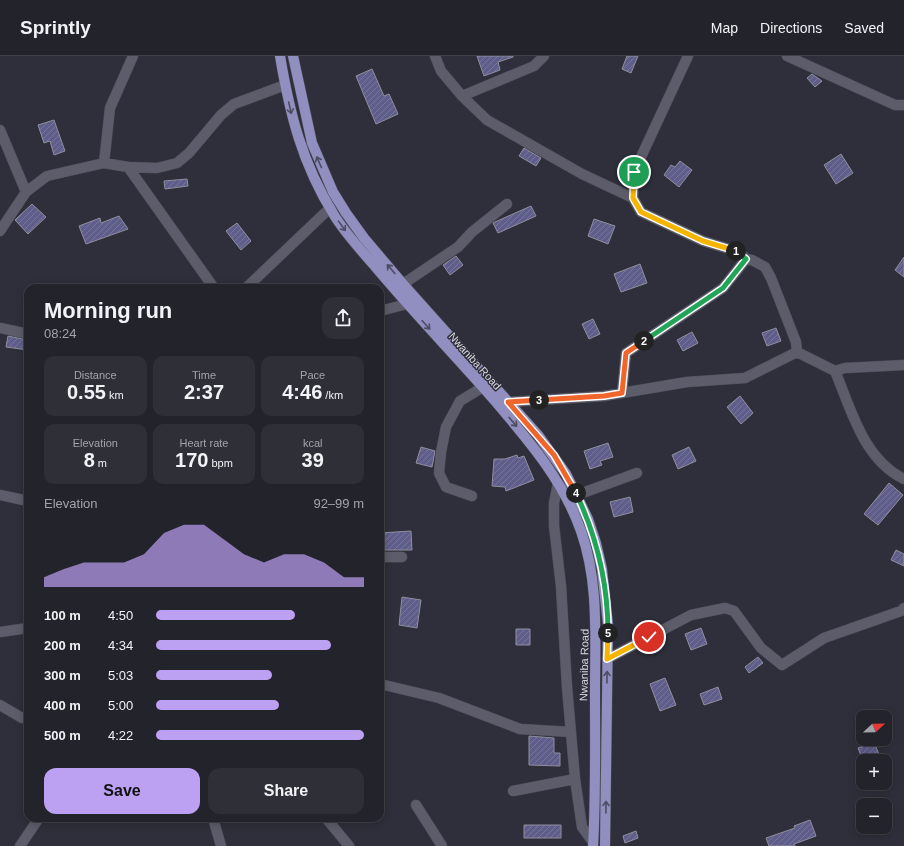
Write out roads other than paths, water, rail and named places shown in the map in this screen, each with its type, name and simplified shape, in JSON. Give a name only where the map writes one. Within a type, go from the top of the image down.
[{"type":"main road","name":"Nwaniba Road","points":[[280,56],[285,85],[302,153],[330,208],[349,235],[407,304],[483,387],[537,451],[558,483],[570,505],[584,541],[592,569],[594,589],[596,627],[593,844]]},
{"type":"main road","points":[[293,56],[312,143],[333,192],[364,238],[554,455],[577,495],[596,543],[602,569],[608,624],[605,846]]},
{"type":"street","points":[[104,163],[110,108],[133,56]]},
{"type":"street","points":[[435,56],[441,71],[462,96],[487,120],[582,174],[633,198]]},
{"type":"street","points":[[462,96],[534,66],[544,56]]},
{"type":"street","points":[[688,56],[634,172],[633,198],[641,212],[703,241],[739,252],[746,259],[752,260],[765,267],[771,278],[796,342],[797,352]]},
{"type":"street","points":[[787,56],[895,105],[904,105]]},
{"type":"street","points":[[0,231],[26,192],[46,176],[104,163],[128,167],[157,168],[177,163],[189,153],[221,116],[234,104],[285,85]]},
{"type":"street","points":[[0,130],[26,192]]},
{"type":"street","points":[[128,167],[211,284]]},
{"type":"street","points":[[404,284],[458,247],[472,232],[507,204]]},
{"type":"street","points":[[250,284],[330,208]]},
{"type":"street","points":[[622,393],[626,353],[723,288],[746,259]]},
{"type":"street","points":[[384,310],[407,304]]},
{"type":"street","points":[[0,328],[24,333]]},
{"type":"street","points":[[797,352],[835,371],[866,444],[876,457],[897,476],[904,479]]},
{"type":"street","points":[[508,402],[604,396],[687,382],[745,378],[797,352]]},
{"type":"street","points":[[835,371],[845,368],[904,366]]},
{"type":"street","points":[[472,496],[446,487],[439,473],[441,452],[446,427],[460,401],[483,387]]},
{"type":"street","points":[[577,495],[637,473]]},
{"type":"street","points":[[558,483],[554,503],[554,526],[561,586],[575,779],[582,827],[593,844]]},
{"type":"street","points":[[0,495],[24,500]]},
{"type":"street","points":[[384,557],[402,557]]},
{"type":"street","points":[[607,659],[691,615],[725,608],[734,612],[761,648],[782,665],[824,638],[901,611],[904,608]]},
{"type":"street","points":[[0,632],[24,629]]},
{"type":"street","points":[[384,685],[439,698],[520,729],[571,732]]},
{"type":"street","points":[[0,705],[22,718],[24,718]]},
{"type":"street","points":[[513,791],[575,779]]},
{"type":"street","points":[[416,805],[442,846]]},
{"type":"street","points":[[20,846],[36,822]]},
{"type":"street","points":[[214,822],[221,846]]},
{"type":"street","points":[[329,822],[349,846]]}]
